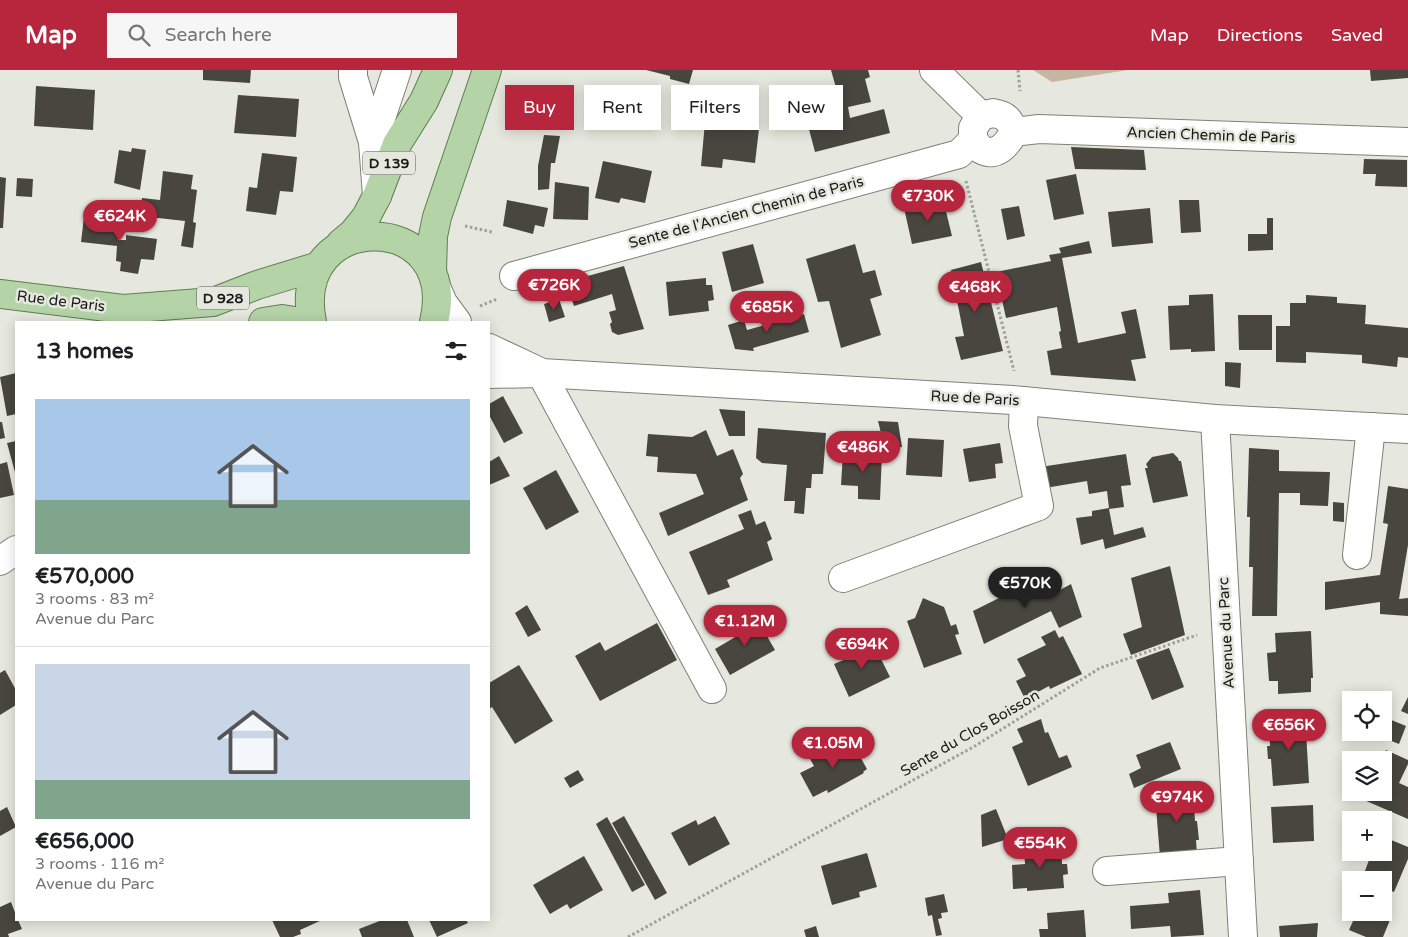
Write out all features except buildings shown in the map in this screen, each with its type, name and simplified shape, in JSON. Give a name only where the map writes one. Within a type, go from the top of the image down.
[{"type":"main road","name":"D 139","points":[[326,258],[353,233],[366,217],[377,196],[397,144],[424,101],[438,70]]},
{"type":"main road","points":[[434,321],[438,306],[434,280],[433,236],[437,217],[487,70]]},
{"type":"main road","name":"Rue de Paris","points":[[123,309],[214,302],[326,258],[353,240],[369,236],[388,237],[407,245],[422,258],[434,280]]},
{"type":"main road","points":[[312,321],[310,296],[313,280],[326,258]]},
{"type":"main road","name":"Rue de Paris","points":[[0,294],[123,309],[164,321]]},
{"type":"main road","name":"D 928","points":[[269,321],[282,319],[295,321]]},
{"type":"street","points":[[353,70],[353,77],[373,142],[377,196]]},
{"type":"street","points":[[373,142],[397,70]]},
{"type":"street","points":[[934,70],[971,137]]},
{"type":"street","name":"Ancien Chemin de Paris","points":[[971,137],[983,150],[995,152],[1007,144],[1014,132],[1048,130],[1408,142]]},
{"type":"street","name":"Sente de l'Ancien Chemin de Paris","points":[[514,276],[971,137]]},
{"type":"street","points":[[434,280],[443,303],[456,321]]},
{"type":"street","name":"Rue de Paris","points":[[490,348],[542,372]]},
{"type":"street","points":[[542,372],[712,689]]},
{"type":"street","name":"Rue de Paris","points":[[490,374],[542,372],[1018,400],[1215,419],[1408,429]]},
{"type":"street","points":[[844,578],[1039,506],[1018,400]]},
{"type":"street","name":"Avenue du Parc","points":[[1215,419],[1238,861],[1244,937]]},
{"type":"street","points":[[1357,555],[1371,427]]},
{"type":"street","points":[[0,560],[15,551]]},
{"type":"street","points":[[1107,871],[1238,861]]},
{"type":"path","points":[[971,137],[1015,374],[1018,400]]},
{"type":"path","points":[[460,225],[492,232]]},
{"type":"path","name":"Sente du Clos Boisson","points":[[628,937],[975,746],[1100,668],[1226,624]]},
{"type":"shaded area","points":[[1033,70],[1128,70],[1052,82]]}]
